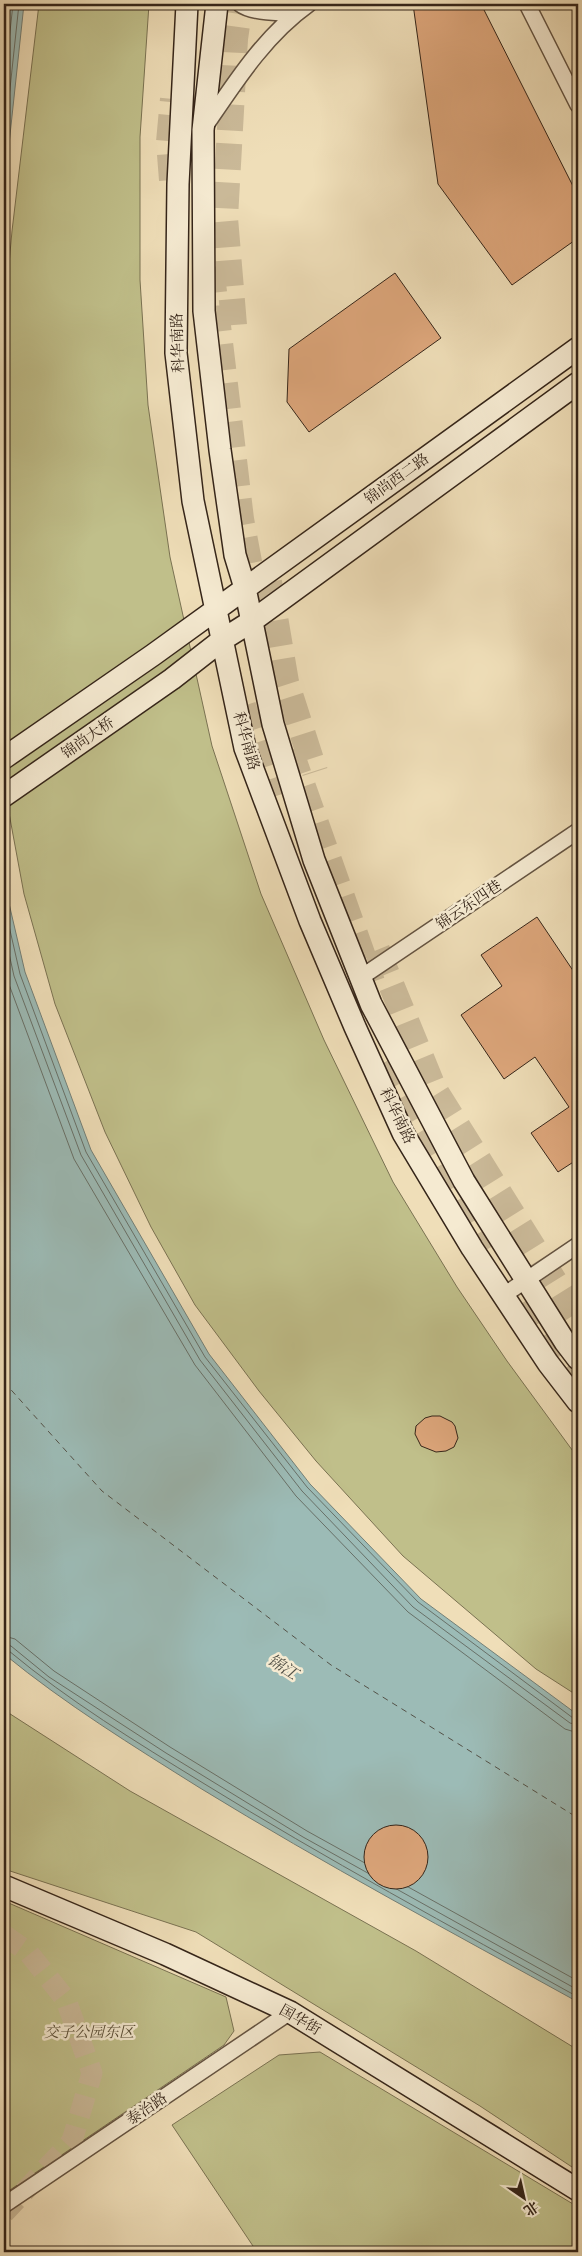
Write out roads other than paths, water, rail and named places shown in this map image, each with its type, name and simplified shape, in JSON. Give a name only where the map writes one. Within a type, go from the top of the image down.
[{"type":"main road","name":"科华南路","points":[[187,4],[178,184],[176,353],[193,501],[245,748],[310,921],[355,1027],[404,1133],[472,1248],[548,1362],[578,1402]]},
{"type":"main road","name":"科华南路","points":[[217,4],[203,130],[204,311],[220,450],[233,536],[273,724],[314,860],[371,1004],[464,1181],[565,1342],[578,1359]]},
{"type":"main road","name":"锦尚西二路","points":[[4,758],[153,654],[578,348]]},
{"type":"main road","name":"锦尚大桥","points":[[4,796],[172,679],[222,640],[252,621],[578,383]]},
{"type":"main road","name":"国华街","points":[[4,1886],[165,1954],[290,2012],[578,2190]]},
{"type":"street","points":[[240,4],[244,7],[272,12],[296,13]]},
{"type":"street","points":[[203,130],[247,64],[296,13],[309,4]]},
{"type":"street","points":[[527,4],[578,104]]},
{"type":"street","name":"锦云东四巷","points":[[360,978],[578,831]]},
{"type":"street","points":[[504,1295],[578,1245]]},
{"type":"street","name":"泰治路","points":[[4,2205],[290,2012]]},
{"type":"water","points":[[4,4],[24,4],[4,191]]},
{"type":"water","name":"锦江","points":[[4,882],[25,972],[91,1150],[209,1354],[310,1484],[421,1599],[578,1715],[578,2002],[341,1871],[200,1788],[75,1707],[4,1654]]},
{"type":"tunnel","points":[[234,325],[225,218],[235,39],[240,4]]},
{"type":"tunnel","points":[[172,180],[169,142],[173,99]]},
{"type":"tunnel","points":[[211,267],[241,519],[257,605]]},
{"type":"tunnel","points":[[269,582],[286,682],[315,772]]},
{"type":"tunnel","points":[[243,706],[273,797]]},
{"type":"tunnel","points":[[290,750],[372,982]]},
{"type":"tunnel","points":[[377,950],[434,1089],[578,1319]]},
{"type":"tunnel","points":[[380,1065],[486,1250]]},
{"type":"tunnel","points":[[521,1304],[577,1388]]},
{"type":"tunnel","points":[[4,1935],[28,1952],[66,2000],[92,2073],[72,2141],[4,2213]]},
{"type":"park label","name":"交子公园东区","points":[[89,2032]]}]
